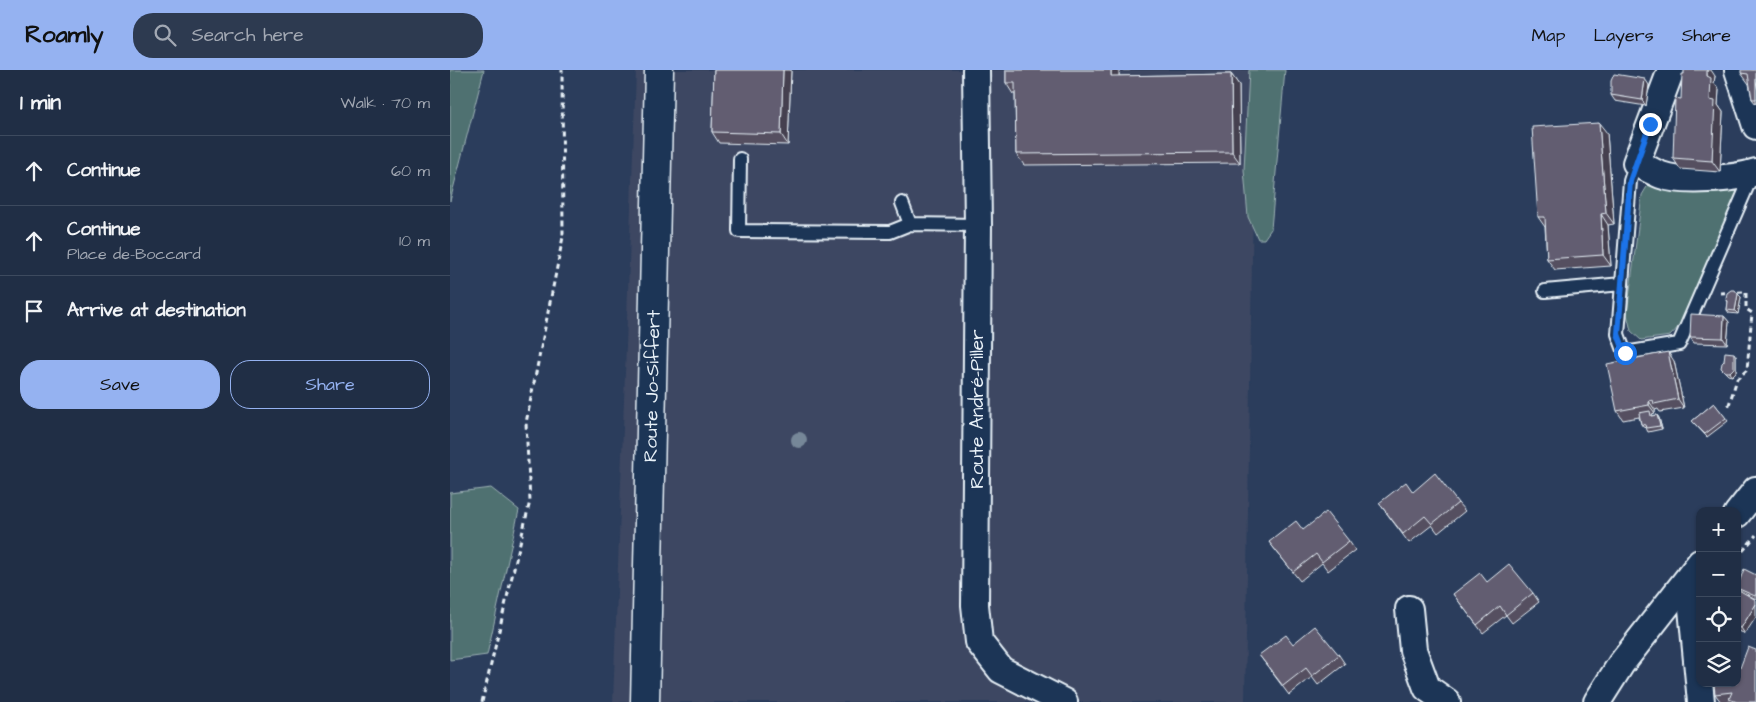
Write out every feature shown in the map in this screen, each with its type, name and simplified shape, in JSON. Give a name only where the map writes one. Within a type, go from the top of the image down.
[{"type":"main road","name":"Route Jo-Siffert","points":[[645,702],[659,70]]},
{"type":"street","name":"Route André-Piller","points":[[976,70],[978,225],[975,605],[979,642],[1001,670],[1064,702]]},
{"type":"street","points":[[1671,70],[1636,163],[1662,176],[1672,178],[1723,179],[1755,173]]},
{"type":"street","points":[[1738,70],[1756,126]]},
{"type":"street","points":[[1741,509],[1756,490]]},
{"type":"street","points":[[1597,702],[1621,664],[1695,570]]},
{"type":"street","points":[[1695,570],[1701,702]]},
{"type":"street","points":[[1410,609],[1413,650],[1427,688],[1447,702]]},
{"type":"lane","points":[[740,159],[739,231],[890,232],[910,224],[978,225]]},
{"type":"lane","points":[[1636,163],[1630,181],[1618,334],[1625,353],[1679,344],[1755,173]]},
{"type":"lane","points":[[902,203],[910,224]]},
{"type":"lane","points":[[1545,291],[1622,284]]},
{"type":"path","points":[[482,702],[530,501],[526,423],[563,237],[562,70]]},
{"type":"path","points":[[1702,294],[1746,292],[1746,309],[1752,313],[1747,370],[1737,379],[1728,408]]},
{"type":"path","points":[[1741,553],[1756,535]]},
{"type":"shaded area","points":[[636,70],[1255,70],[1245,702],[613,702]]},
{"type":"green space","points":[[450,70],[484,70],[450,201]]},
{"type":"green space","points":[[1249,70],[1285,70],[1271,229],[1264,239],[1258,239],[1248,217],[1244,170]]},
{"type":"green space","points":[[1733,184],[1738,190],[1683,322],[1670,336],[1641,340],[1631,331],[1627,314],[1642,195],[1648,185]]},
{"type":"green space","points":[[491,488],[519,510],[487,655],[450,660],[450,493]]},
{"type":"building","points":[[714,70],[783,70],[781,134],[712,132]]},
{"type":"building","points":[[1006,70],[1111,70],[1111,76],[1231,74],[1232,152],[1016,154],[1015,83],[1006,83]]},
{"type":"building","points":[[1684,70],[1707,70],[1707,76],[1711,78],[1710,100],[1715,101],[1712,161],[1673,158],[1675,98],[1681,99],[1682,74],[1684,74]]},
{"type":"building","points":[[1741,70],[1756,70],[1756,99],[1752,99],[1748,74],[1741,73]]},
{"type":"building","points":[[1614,74],[1645,79],[1642,100],[1611,95],[1611,81]]},
{"type":"building","points":[[1599,123],[1606,213],[1601,214],[1603,255],[1547,259],[1545,217],[1538,217],[1532,127]]},
{"type":"building","points":[[1735,290],[1738,294],[1735,311],[1727,310],[1727,293]]},
{"type":"building","points":[[1691,314],[1724,316],[1723,338],[1690,337]]},
{"type":"building","points":[[1668,352],[1678,399],[1654,404],[1653,400],[1649,401],[1649,405],[1617,411],[1607,364]]},
{"type":"building","points":[[1725,352],[1734,353],[1734,368],[1730,372],[1725,372],[1721,368]]},
{"type":"building","points":[[1714,403],[1726,418],[1705,434],[1692,421]]},
{"type":"building","points":[[1650,411],[1651,416],[1657,415],[1660,426],[1646,428],[1645,425],[1641,424],[1639,413]]},
{"type":"building","points":[[1435,473],[1458,503],[1432,524],[1425,516],[1403,534],[1379,503],[1406,482],[1413,492]]},
{"type":"building","points":[[1326,512],[1349,541],[1322,562],[1316,554],[1293,572],[1269,542],[1296,521],[1303,530]]},
{"type":"building","points":[[1509,564],[1533,593],[1506,615],[1500,606],[1477,625],[1453,594],[1480,573],[1487,582]]},
{"type":"building","points":[[1744,569],[1756,575],[1755,596],[1741,590],[1741,577]]},
{"type":"building","points":[[1741,591],[1756,600],[1756,604],[1741,628]]},
{"type":"building","points":[[1315,626],[1339,655],[1312,676],[1306,668],[1283,686],[1259,655],[1286,635],[1293,644]]},
{"type":"building","points":[[1748,647],[1756,650],[1756,702],[1737,702],[1729,699],[1732,692],[1715,694],[1714,687],[1741,687],[1741,665]]},
{"type":"route","points":[[1625,353],[1618,334],[1630,181],[1650,124]]}]
